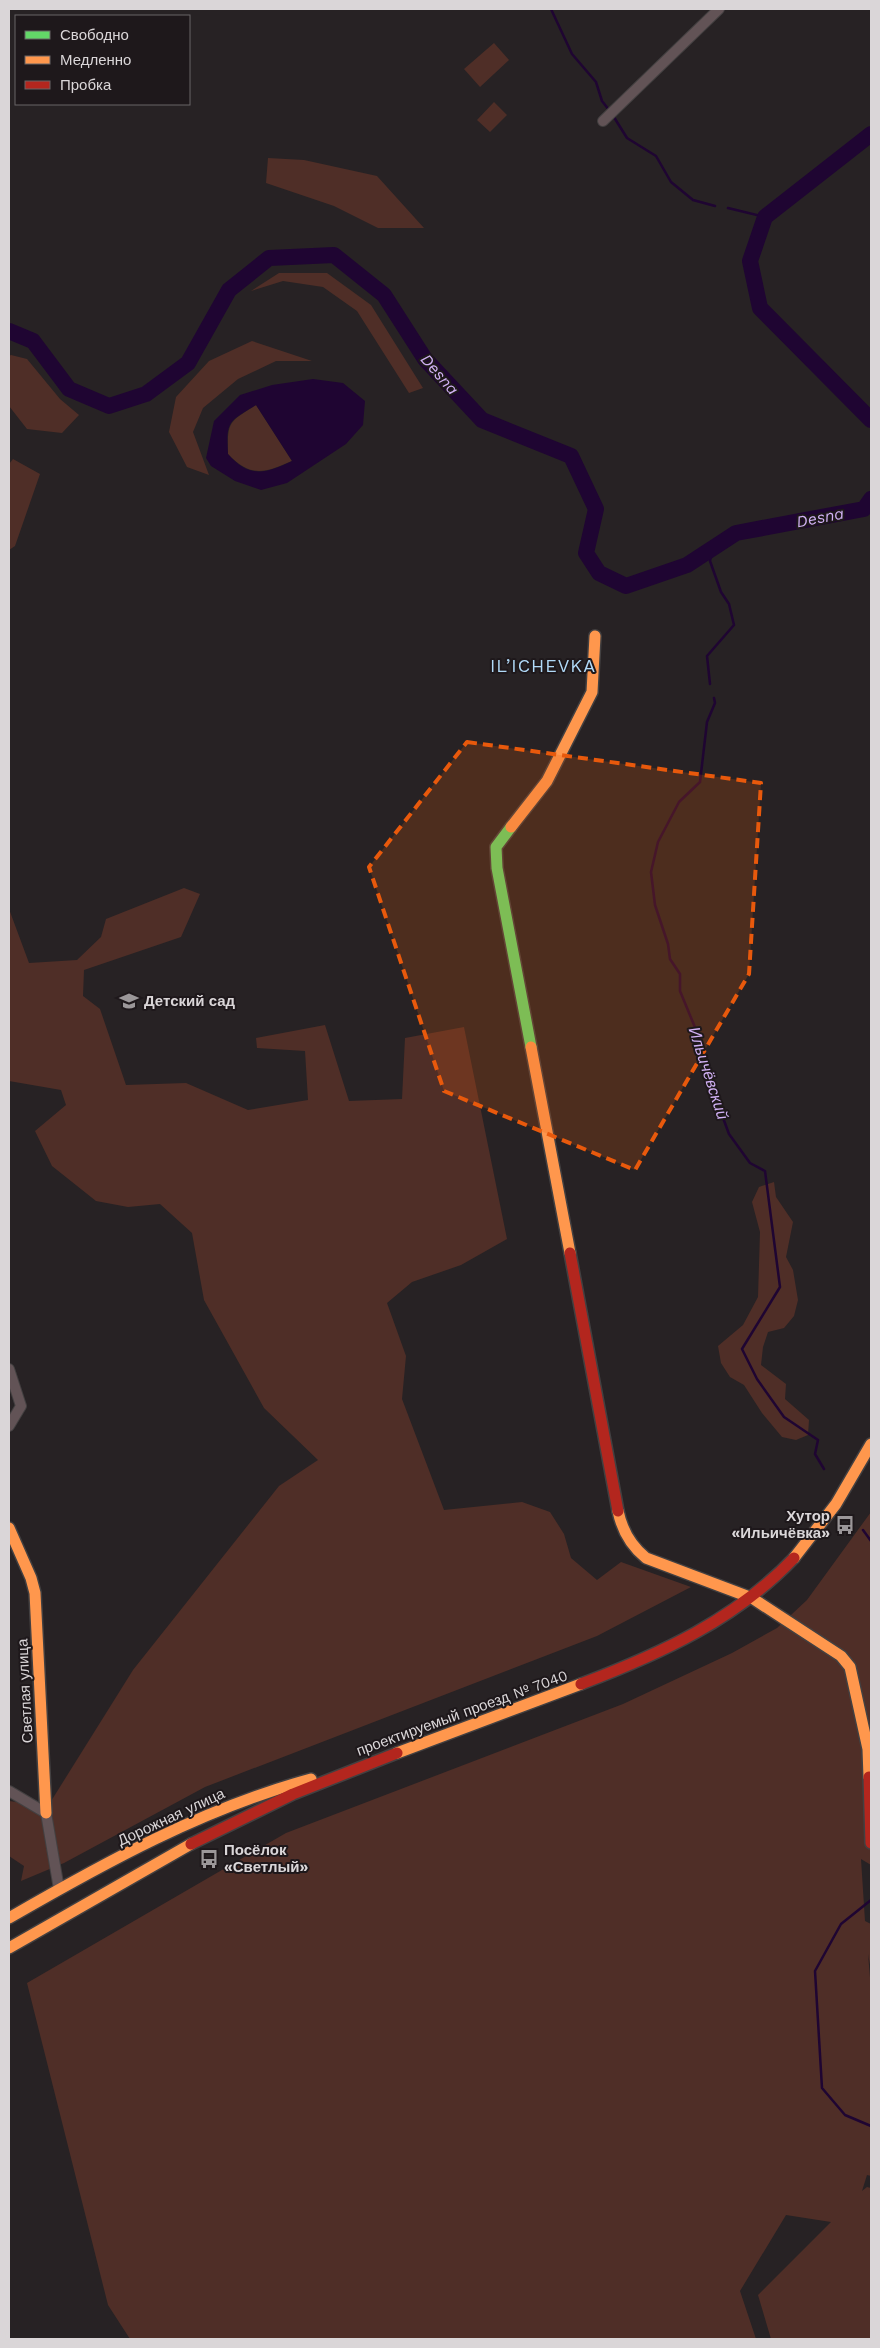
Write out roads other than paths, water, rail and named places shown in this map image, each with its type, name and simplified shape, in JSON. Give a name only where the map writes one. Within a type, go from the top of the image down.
[{"type":"street","points":[[603,121],[719,9]]},
{"type":"street","points":[[595,636],[592,692],[547,780],[496,847],[497,868],[621,1524],[630,1543],[639,1554],[652,1562],[752,1598],[840,1656],[850,1666],[868,1749],[871,1843]]},
{"type":"street","points":[[9,1369],[21,1406],[9,1426]]},
{"type":"street","name":"проектируемый проезд № 7040","points":[[9,1948],[231,1824],[290,1795],[665,1651],[701,1633],[752,1598],[802,1548],[830,1513],[871,1444]]},
{"type":"street","name":"Светлая улица","points":[[9,1528],[31,1578],[35,1593],[42,1702],[46,1813]]},
{"type":"street","name":"Дорожная улица","points":[[9,1918],[59,1889],[186,1823],[265,1792],[356,1769]]},
{"type":"street","points":[[9,1791],[46,1813],[59,1889]]},
{"type":"waterway","points":[[551,9],[572,54],[596,82],[602,101],[609,110]]},
{"type":"waterway","points":[[612,114],[627,138],[656,156],[671,182],[693,200],[715,206]]},
{"type":"waterway","name":"Desna","points":[[871,134],[765,217],[750,261],[760,308],[871,420]]},
{"type":"waterway","points":[[728,208],[765,217]]},
{"type":"waterway","name":"Desna","points":[[9,331],[33,341],[69,389],[109,406],[146,394],[188,363],[229,290],[269,258],[334,255],[384,295],[425,359],[482,420],[571,456],[596,509],[586,553],[599,573],[626,586],[687,565],[736,533],[864,509],[871,499]]},
{"type":"waterway","points":[[710,684],[707,656],[734,625],[729,604],[721,592],[710,561],[713,548]]},
{"type":"waterway","name":"Ильичёвский","points":[[714,698],[715,703],[707,722],[700,782],[679,802],[658,842],[651,872],[655,905],[668,944],[670,959],[680,974],[680,991],[699,1037],[702,1061],[729,1134],[750,1163],[765,1171],[780,1287],[742,1349],[757,1379],[784,1417],[818,1440],[815,1454],[824,1469]]},
{"type":"waterway","points":[[863,1530],[871,1541]]},
{"type":"waterway","points":[[871,1900],[841,1924],[815,1971],[822,2088],[845,2115],[871,2126]]},
{"type":"place","name":"Детский сад","points":[[129,1001]]},
{"type":"place","name":"Хутор «Ильичёвка»","points":[[845,1525]]},
{"type":"place","name":"Посёлок «Светлый»","points":[[209,1859]]},
{"type":"district","name":"IL’ICHEVKA","points":[[543,666]]}]
